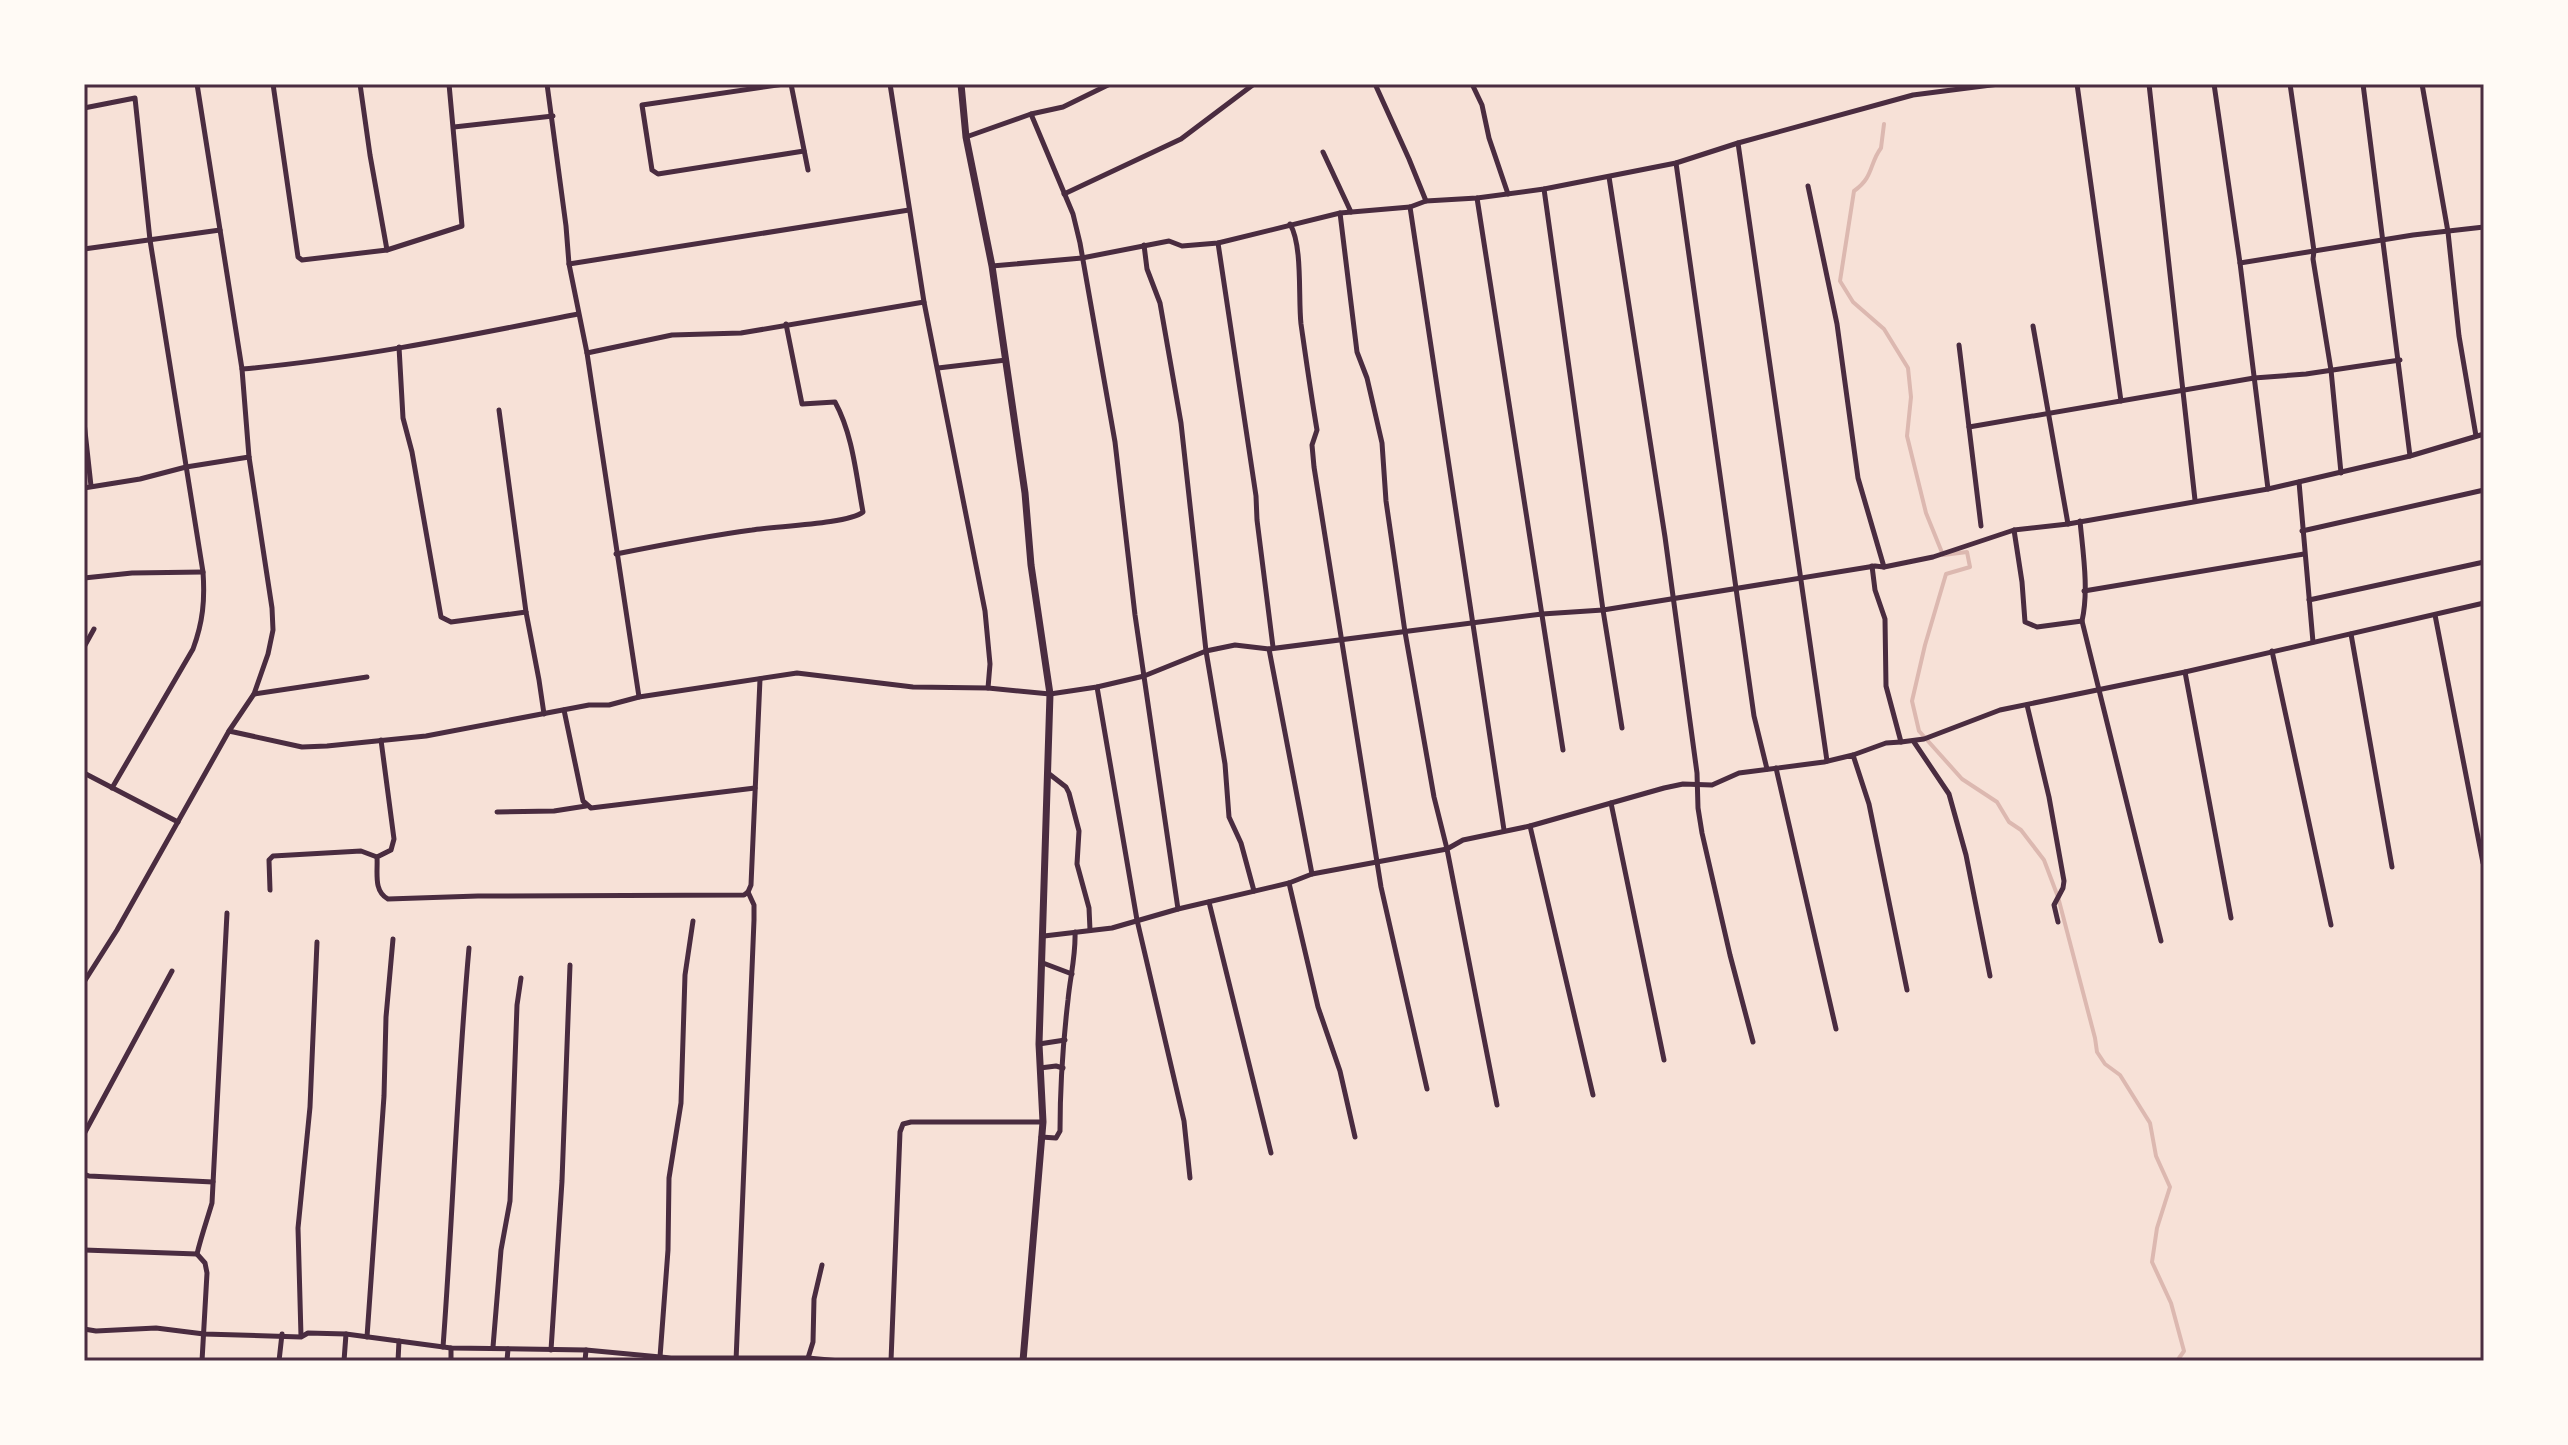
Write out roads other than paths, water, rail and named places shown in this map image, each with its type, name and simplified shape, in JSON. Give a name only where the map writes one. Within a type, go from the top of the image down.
[{"type":"main road","points":[[961,84],[966,137],[992,266],[1006,360],[1050,694],[1039,1044],[1043,1122],[1023,1361]]},
{"type":"street","points":[[84,982],[117,930],[229,731],[254,694],[273,630],[249,457],[242,369],[197,84]]},
{"type":"street","points":[[273,84],[298,257],[302,260],[387,250],[464,225],[449,84]]},
{"type":"street","points":[[360,84],[387,250]]},
{"type":"street","points":[[547,84],[569,264],[587,353],[639,697]]},
{"type":"street","points":[[784,84],[642,105],[652,170],[658,174],[804,151]]},
{"type":"street","points":[[791,84],[808,170]]},
{"type":"street","points":[[890,84],[924,302],[985,611],[990,664],[988,688]]},
{"type":"street","points":[[966,137],[1031,114],[1063,107],[1110,84]]},
{"type":"street","points":[[1064,194],[1181,139],[1254,84]]},
{"type":"street","points":[[1375,84],[1426,201]]},
{"type":"street","points":[[1472,84],[1482,105],[1489,138],[1508,194]]},
{"type":"street","points":[[992,266],[1082,258],[1169,241],[1182,246],[1218,243],[1340,213],[1544,189],[1676,163],[1913,95],[1999,84]]},
{"type":"street","points":[[2077,84],[2121,401]]},
{"type":"street","points":[[2149,84],[2195,500]]},
{"type":"street","points":[[2214,84],[2268,489]]},
{"type":"street","points":[[2290,84],[2331,370],[2341,473]]},
{"type":"street","points":[[2363,84],[2410,456]]},
{"type":"street","points":[[2422,84],[2448,232],[2459,336],[2476,436]]},
{"type":"street","points":[[84,108],[135,98],[150,240],[203,572],[205,603],[202,626],[193,649],[112,788]]},
{"type":"street","points":[[1031,114],[1073,214],[1082,258],[1115,442],[1144,676],[1178,909]]},
{"type":"street","points":[[454,127],[553,116]]},
{"type":"street","points":[[1738,143],[1827,761]]},
{"type":"street","points":[[1323,152],[1351,212]]},
{"type":"street","points":[[1676,163],[1754,716],[1767,769]]},
{"type":"street","points":[[1609,177],[1665,537],[1697,773],[1702,833],[1753,1042]]},
{"type":"street","points":[[1808,186],[1837,324],[1858,478],[1884,567]]},
{"type":"street","points":[[1544,189],[1622,728]]},
{"type":"street","points":[[1477,198],[1563,750]]},
{"type":"street","points":[[1410,207],[1504,830]]},
{"type":"street","points":[[569,264],[909,210]]},
{"type":"street","points":[[1340,213],[1357,352],[1367,378],[1382,443],[1386,501],[1405,632],[1434,797],[1497,1105]]},
{"type":"street","points":[[1290,224],[1298,254],[1301,322],[1317,430],[1312,445],[1314,467],[1341,641],[1381,887],[1427,1089]]},
{"type":"street","points":[[2240,263],[2413,235],[2484,227]]},
{"type":"street","points":[[84,249],[220,230]]},
{"type":"street","points":[[1218,243],[1254,481],[1271,648],[1312,874]]},
{"type":"street","points":[[1144,245],[1147,269],[1160,303],[1181,423],[1206,651],[1225,764],[1229,817],[1241,843],[1254,891]]},
{"type":"street","points":[[587,353],[672,335],[741,333],[924,302]]},
{"type":"street","points":[[242,369],[288,365],[399,347],[578,314]]},
{"type":"street","points":[[616,554],[752,530],[856,516],[863,512],[841,413],[835,402],[802,404],[786,324]]},
{"type":"street","points":[[2033,326],[2068,524]]},
{"type":"street","points":[[1959,345],[1981,526]]},
{"type":"street","points":[[399,347],[403,418],[412,452],[441,617],[451,622],[526,612]]},
{"type":"street","points":[[938,368],[1006,360]]},
{"type":"street","points":[[1969,427],[2254,378],[2400,360]]},
{"type":"street","points":[[499,410],[526,612],[544,714]]},
{"type":"street","points":[[84,422],[91,486]]},
{"type":"street","points":[[229,731],[302,747],[426,736],[589,705],[609,705],[639,697],[797,673],[913,687],[988,688],[1050,694],[1144,676],[1206,651],[1235,645],[1271,648],[1542,614],[1603,610],[1872,566],[1884,567],[1933,557],[2014,530],[2068,524],[2268,489],[2410,456],[2484,434]]},
{"type":"street","points":[[84,488],[249,457]]},
{"type":"street","points":[[2299,482],[2313,642]]},
{"type":"street","points":[[2302,531],[2484,490]]},
{"type":"street","points":[[2080,521],[2084,591],[2082,621],[2161,941]]},
{"type":"street","points":[[2014,530],[2025,622],[2037,627],[2050,627],[2082,621]]},
{"type":"street","points":[[2084,591],[2304,554]]},
{"type":"street","points":[[2309,600],[2484,562]]},
{"type":"street","points":[[1872,566],[1875,590],[1885,619],[1886,686],[1901,742]]},
{"type":"street","points":[[84,578],[132,573],[203,572]]},
{"type":"street","points":[[1044,936],[1112,928],[1289,883],[1312,874],[1447,849],[1463,840],[1530,826],[1683,784],[1712,785],[1739,773],[1827,761],[1886,743],[1914,742],[2000,710],[2185,672],[2484,603]]},
{"type":"street","points":[[2435,615],[2483,863]]},
{"type":"street","points":[[84,647],[94,629]]},
{"type":"street","points":[[2351,634],[2392,867]]},
{"type":"street","points":[[2272,651],[2331,925]]},
{"type":"street","points":[[2185,672],[2231,918]]},
{"type":"street","points":[[254,694],[367,677]]},
{"type":"street","points":[[377,857],[378,890],[388,899],[744,895],[751,885],[760,679]]},
{"type":"street","points":[[1097,687],[1137,920],[1184,1121],[1190,1178]]},
{"type":"street","points":[[2027,705],[2049,797],[2064,881],[2054,905],[2058,922]]},
{"type":"street","points":[[564,710],[586,806]]},
{"type":"street","points":[[270,890],[269,860],[273,856],[361,851],[377,857],[391,850],[394,839],[381,740]]},
{"type":"street","points":[[1914,742],[1949,794],[1966,855],[1990,976]]},
{"type":"street","points":[[1853,755],[1869,804],[1907,990]]},
{"type":"street","points":[[1776,768],[1836,1029]]},
{"type":"street","points":[[84,773],[178,822]]},
{"type":"street","points":[[1048,773],[1066,787],[1072,803],[1079,831],[1077,864],[1089,908],[1090,930]]},
{"type":"street","points":[[497,812],[614,807],[755,788]]},
{"type":"street","points":[[1611,803],[1664,1060]]},
{"type":"street","points":[[1530,826],[1593,1095]]},
{"type":"street","points":[[1289,883],[1318,1007],[1340,1071],[1355,1137]]},
{"type":"street","points":[[736,1360],[754,920],[754,905],[748,892]]},
{"type":"street","points":[[1209,902],[1271,1153]]},
{"type":"street","points":[[197,1254],[212,1203],[227,913]]},
{"type":"street","points":[[660,1357],[669,1178],[681,1103],[685,975],[693,921]]},
{"type":"street","points":[[1041,1137],[1059,1136],[1065,1040],[1076,951],[1075,932]]},
{"type":"street","points":[[367,1337],[393,939]]},
{"type":"street","points":[[301,1337],[298,1228],[310,1107],[317,942]]},
{"type":"street","points":[[443,1347],[455,1123],[469,948]]},
{"type":"street","points":[[1043,963],[1072,974]]},
{"type":"street","points":[[551,1350],[562,1181],[570,965]]},
{"type":"street","points":[[84,1134],[172,971]]},
{"type":"street","points":[[493,1347],[501,1250],[510,1201],[517,1005],[521,978]]},
{"type":"street","points":[[1039,1044],[1065,1040]]},
{"type":"street","points":[[1040,1068],[1063,1068]]},
{"type":"street","points":[[891,1361],[900,1132],[903,1124],[1043,1122]]},
{"type":"street","points":[[84,1174],[213,1182]]},
{"type":"street","points":[[84,1250],[197,1254],[205,1263],[207,1273],[202,1361]]},
{"type":"street","points":[[808,1360],[813,1342],[814,1299],[822,1265]]},
{"type":"street","points":[[84,1329],[156,1328],[204,1334],[282,1334],[301,1337],[308,1333],[346,1334],[451,1348],[586,1350],[660,1357],[840,1361]]},
{"type":"street","points":[[279,1361],[282,1334]]},
{"type":"street","points":[[344,1361],[346,1334]]},
{"type":"street","points":[[398,1361],[399,1341]]},
{"type":"street","points":[[451,1348],[451,1361]]},
{"type":"street","points":[[507,1361],[508,1349]]},
{"type":"street","points":[[585,1361],[586,1350]]},
{"type":"waterway","points":[[1884,124],[1881,148],[1865,181],[1854,191],[1840,281],[1853,302],[1884,329],[1908,368],[1911,397],[1907,436],[1926,513],[1943,555],[1967,552],[1970,567],[1946,574],[1912,701],[1919,731],[1962,779],[1997,802],[2009,822],[2021,830],[2044,860],[2058,897],[2097,1052],[2105,1064],[2120,1075],[2150,1123],[2156,1156],[2170,1187],[2157,1228],[2152,1262],[2171,1303],[2184,1351],[2177,1361]]}]
